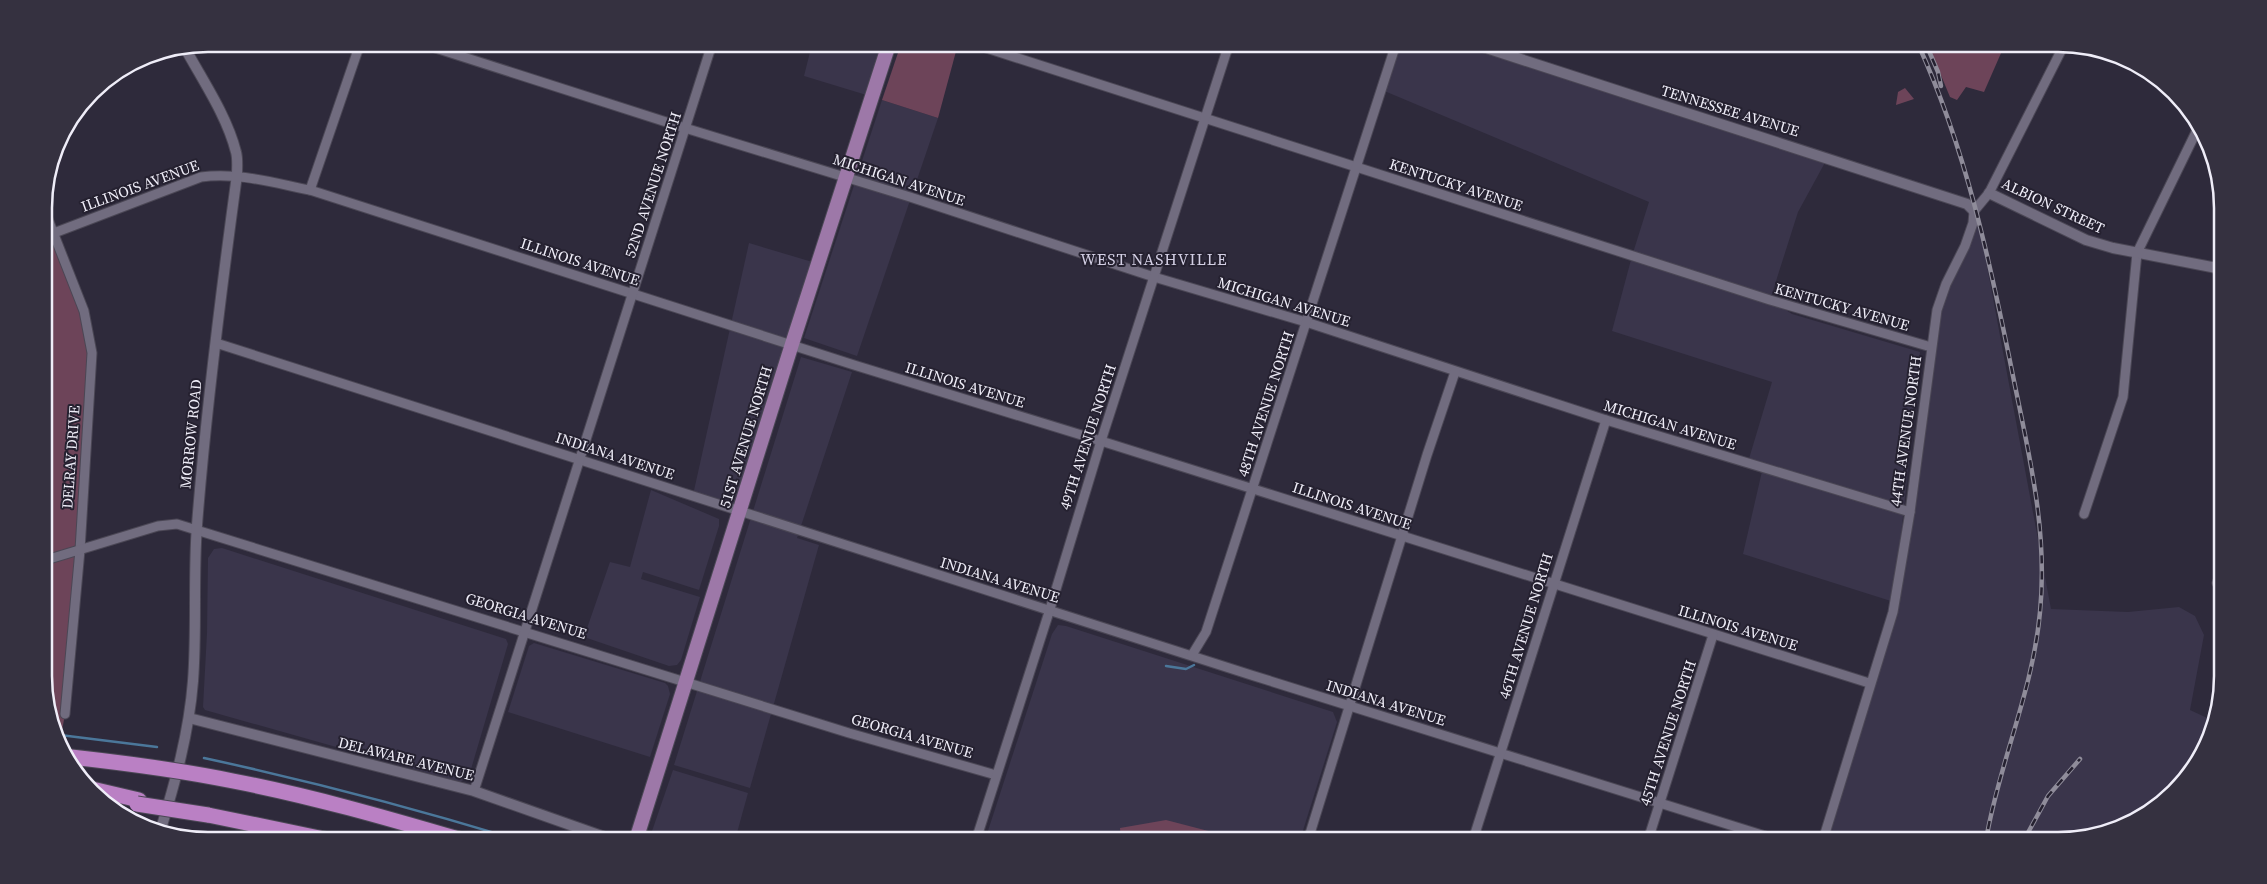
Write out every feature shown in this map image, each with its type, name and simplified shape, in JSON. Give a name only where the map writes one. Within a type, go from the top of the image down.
[{"type":"highway","points":[[76,758],[136,764],[234,781],[363,811],[434,832]]},
{"type":"highway","points":[[106,793],[138,802],[289,832]]},
{"type":"highway","points":[[116,801],[138,802]]},
{"type":"main road","name":"51ST AVENUE NORTH","points":[[639,832],[792,344],[886,52]]},
{"type":"street","points":[[310,190],[357,52]]},
{"type":"street","name":"MICHIGAN AVENUE","points":[[448,52],[685,128],[847,177],[1154,277],[1306,322],[1606,420],[1910,512]]},
{"type":"street","name":"52ND AVENUE NORTH","points":[[474,791],[709,52]]},
{"type":"street","name":"KENTUCKY AVENUE","points":[[999,52],[1770,300],[1932,347]]},
{"type":"street","name":"49TH AVENUE NORTH","points":[[979,832],[1050,609],[1101,441],[1226,52]]},
{"type":"street","name":"48TH AVENUE NORTH","points":[[1192,655],[1206,632],[1358,168],[1394,52]]},
{"type":"street","name":"TENNESSEE AVENUE","points":[[1504,52],[1967,204],[1974,211]]},
{"type":"street","name":"44TH AVENUE NORTH","points":[[1825,831],[1869,683],[1893,612],[1910,512],[1938,310],[1946,284],[1965,246],[1973,223],[1974,211],[1989,193],[2060,52]]},
{"type":"street","name":"MORROW ROAD","points":[[162,824],[177,777],[189,718],[196,627],[197,528],[204,438],[237,175],[237,153],[227,128],[188,54]]},
{"type":"street","points":[[2084,514],[2122,397],[2137,253],[2195,133]]},
{"type":"street","name":"ILLINOIS AVENUE","points":[[54,233],[201,176],[237,175],[310,190],[863,368],[1869,683]]},
{"type":"street","name":"ALBION STREET","points":[[1989,193],[2086,240],[2137,253],[2214,267]]},
{"type":"street","name":"DELRAY DRIVE","points":[[54,233],[84,311],[92,352],[80,550],[65,714]]},
{"type":"street","name":"INDIANA AVENUE","points":[[216,343],[740,509],[952,580],[1050,609],[1750,831]]},
{"type":"street","points":[[1311,831],[1401,536],[1455,372]]},
{"type":"street","name":"46TH AVENUE NORTH","points":[[1476,831],[1606,420]]},
{"type":"street","name":"GEORGIA AVENUE","points":[[52,558],[158,526],[177,524],[197,528],[850,733],[996,775]]},
{"type":"street","name":"45TH AVENUE NORTH","points":[[1651,831],[1713,635]]},
{"type":"street","name":"DELAWARE AVENUE","points":[[189,718],[474,791],[590,832]]},
{"type":"shaded area","points":[[810,52],[887,52],[873,97],[804,76]]},
{"type":"shaded area","points":[[898,52],[956,52],[938,118],[882,100]]},
{"type":"shaded area","points":[[1394,52],[1508,52],[1639,92],[1828,157],[1798,212],[1770,300],[1792,314],[1920,352],[1896,584],[1937,310],[1976,207],[2051,609],[2128,612],[2179,607],[2195,616],[2204,635],[2190,710],[2208,718],[2194,754],[2169,786],[2137,811],[2118,820],[2089,829],[2069,831],[1826,831],[1894,602],[1743,554],[1763,467],[1748,462],[1772,382],[1612,331],[1649,202],[1382,90]]},
{"type":"shaded area","points":[[1931,52],[2002,52],[1984,92],[1966,87],[1957,100],[1950,97]]},
{"type":"shaded area","points":[[1905,88],[1914,99],[1896,105],[1898,92]]},
{"type":"shaded area","points":[[882,100],[938,118],[857,356],[804,338]]},
{"type":"shaded area","points":[[53,234],[90,340],[65,714],[62,729],[55,706],[52,676]]},
{"type":"shaded area","points":[[749,243],[819,264],[740,509],[693,495]]},
{"type":"shaded area","points":[[801,357],[852,372],[797,538],[819,545],[750,788],[674,765]]},
{"type":"shaded area","points":[[651,490],[719,519],[719,526],[699,590],[643,572],[641,579],[700,597],[681,660],[677,665],[669,666],[584,637],[610,562],[630,567]]},
{"type":"shaded area","points":[[222,548],[506,639],[508,644],[469,776],[460,782],[205,710],[203,707],[207,633],[208,558],[214,549]]},
{"type":"shaded area","points":[[1058,625],[1066,626],[1333,712],[1337,722],[1303,831],[988,832],[1052,634]]},
{"type":"shaded area","points":[[534,643],[665,683],[670,694],[650,757],[508,712],[529,646]]},
{"type":"shaded area","points":[[673,770],[748,793],[737,832],[652,832]]},
{"type":"shaded area","points":[[1166,820],[1210,831],[1120,832],[1120,828]]},
{"type":"waterway","points":[[1166,666],[1186,669],[1194,665]]},
{"type":"waterway","points":[[65,736],[157,747]]},
{"type":"waterway","points":[[204,758],[362,796],[490,832]]},
{"type":"railway","points":[[1921,52],[1950,124],[1975,207],[1995,291],[2031,464],[2039,522],[2042,582],[2036,641],[2023,699],[1999,783],[1988,831]]},
{"type":"railway","points":[[1929,52],[1938,72],[1941,86]]},
{"type":"railway","points":[[2029,831],[2048,796],[2080,759]]},
{"type":"district","name":"WEST NASHVILLE","points":[[1154,259]]}]
